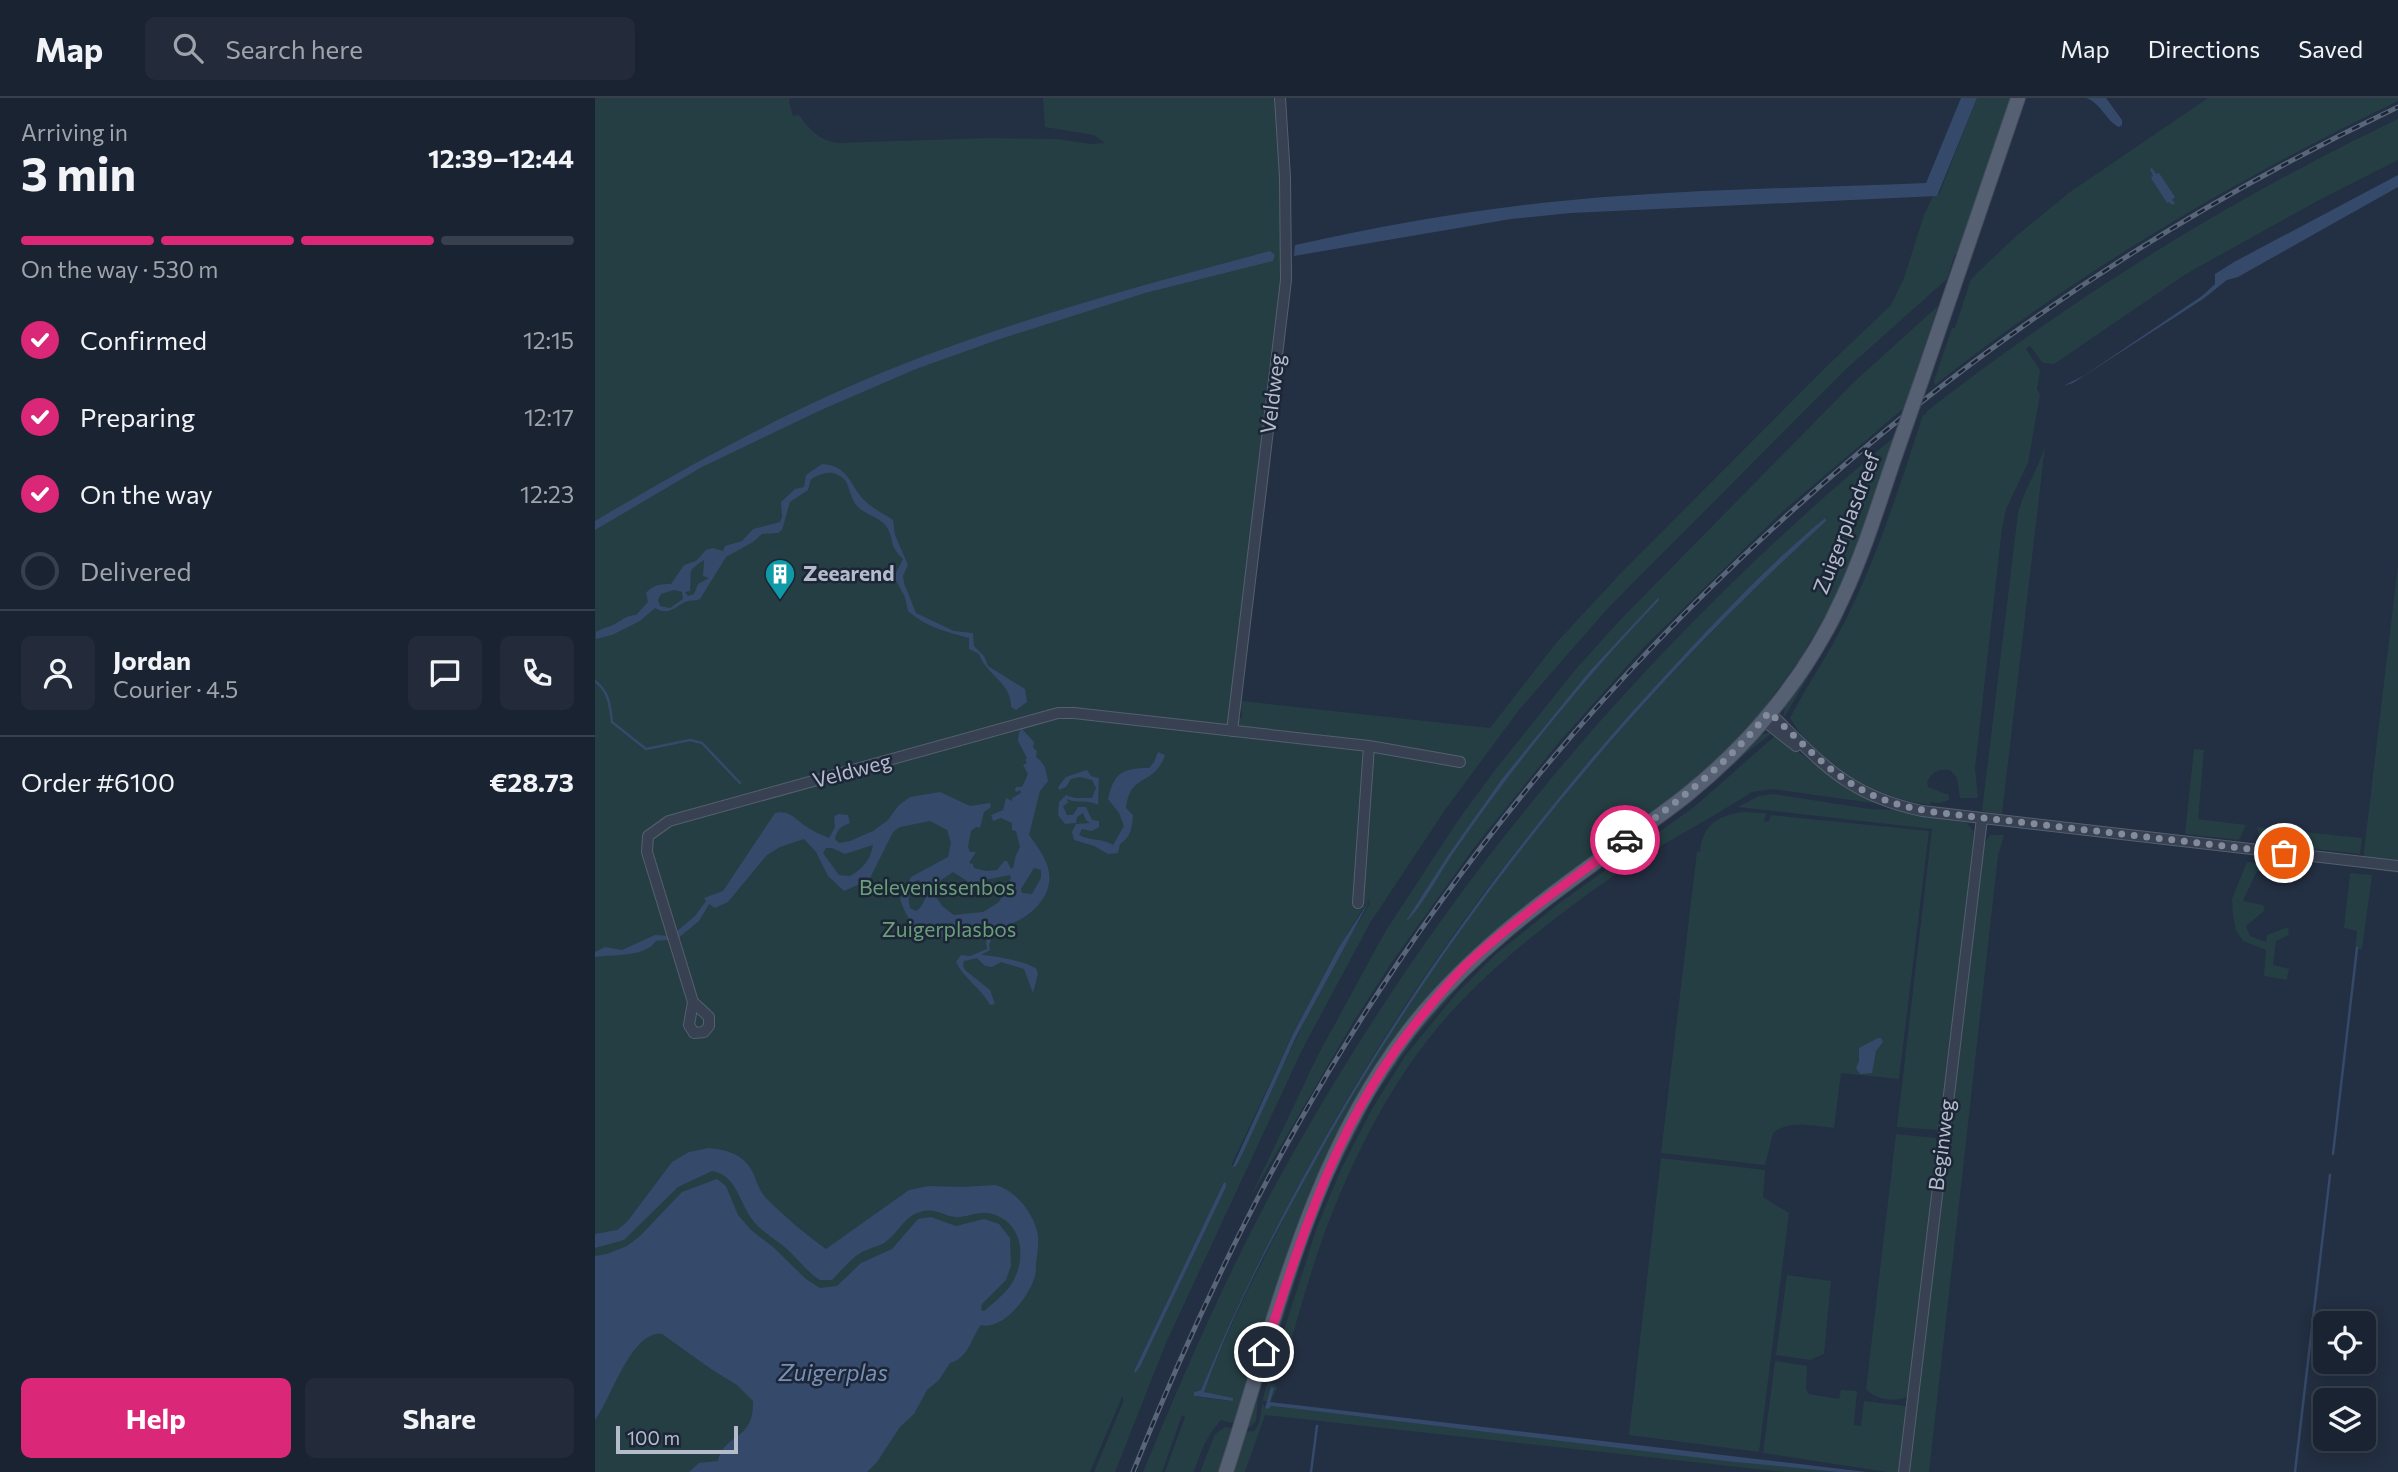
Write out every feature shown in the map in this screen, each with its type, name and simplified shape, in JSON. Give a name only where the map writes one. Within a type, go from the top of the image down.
[{"type":"main road","name":"Zuigerplasdreef","points":[[1226,1472],[1305,1225],[1325,1175],[1347,1128],[1407,1033],[1465,967],[1552,894],[1688,794],[1727,758],[1766,716],[1812,654],[1857,565],[2018,98]]},
{"type":"street","name":"Veldweg","points":[[1231,731],[1286,280],[1285,177],[1280,98]]},
{"type":"street","name":"Veldweg","points":[[693,1002],[647,852],[648,836],[669,821],[1058,713],[1369,746],[1460,762]]},
{"type":"street","points":[[1766,716],[1802,751],[1813,756],[1855,788],[1885,802],[1922,811],[2398,866]]},
{"type":"street","points":[[1358,903],[1369,746]]},
{"type":"street","name":"Beginweg","points":[[1904,1472],[1982,818]]},
{"type":"green space","name":"Zuigerplasbos","points":[[595,98],[790,98],[793,116],[799,115],[811,130],[821,137],[839,143],[990,138],[1056,139],[1091,144],[1105,143],[1094,135],[1045,127],[1043,98],[1278,98],[1284,234],[1235,718],[1242,718],[1241,701],[1490,728],[1557,642],[1620,574],[1891,305],[1904,278],[1924,215],[1933,196],[1939,194],[1977,98],[2012,98],[1947,279],[1844,371],[1608,608],[1519,710],[1445,810],[1370,923],[1302,1050],[1166,1343],[1115,1472],[1094,1472],[1124,1400],[1122,1397],[1090,1472],[595,1472]],"holes":[[[1369,899],[1370,903],[1318,995],[1233,1169],[1232,1164],[1292,1036],[1339,947]],[[1224,1182],[1226,1187],[1140,1367],[1134,1371]]]},
{"type":"green space","points":[[2208,98],[2398,98],[2398,101],[2277,163],[2159,230],[2045,304],[1935,385],[1934,381],[1952,328],[1955,328],[1971,279],[2015,237],[2070,192]]},
{"type":"green space","points":[[2398,119],[2398,160],[2321,199],[2186,274],[2054,364],[2043,363],[2030,346],[2026,349],[2040,370],[2037,389],[2040,394],[2028,463],[2006,509],[2002,528],[1975,768],[1978,798],[1960,798],[1957,778],[1950,770],[1939,770],[1929,778],[1928,787],[1949,795],[1949,800],[1930,802],[1931,805],[1910,801],[1870,787],[1851,777],[1817,751],[1802,736],[1790,718],[1848,615],[1870,567],[1923,415],[2039,329],[2155,252],[2274,182]]},
{"type":"green space","points":[[1938,306],[1905,407],[1782,512],[1645,646],[1560,741],[1473,849],[1392,962],[1354,1021],[1250,1198],[1317,1057],[1385,932],[1459,819],[1495,770],[1575,670],[1621,619],[1854,382]]},
{"type":"green space","points":[[1893,438],[1862,539],[1835,599],[1800,659],[1762,711],[1696,782],[1497,932],[1356,1102],[1237,1420],[1232,1423],[1221,1420],[1205,1444],[1194,1472],[1165,1472],[1185,1417],[1182,1415],[1162,1472],[1143,1472],[1203,1332],[1270,1195],[1332,1087],[1398,982],[1469,882],[1545,786],[1625,694],[1710,605],[1799,520]],"holes":[[[1824,519],[1667,679],[1617,734],[1522,847],[1434,966],[1393,1028],[1317,1155],[1231,1326],[1204,1392],[1233,1401],[1196,1397],[1195,1391],[1201,1390],[1271,1238],[1311,1163],[1352,1090],[1444,949],[1493,881],[1590,762],[1706,636],[1744,596]]]},
{"type":"green space","points":[[2045,446],[2002,814],[1982,811],[2018,513]]},
{"type":"green space","points":[[1884,511],[1839,625],[1783,719],[1785,705]]},
{"type":"green space","points":[[2398,565],[2398,873],[2362,868]]},
{"type":"green space","points":[[1772,733],[1691,802],[1525,924],[1469,975],[1416,1036],[1374,1097],[1330,1184],[1308,1241],[1258,1397],[1256,1421],[1250,1427],[1244,1428],[1315,1213],[1364,1108],[1415,1031],[1488,952],[1758,736]]},
{"type":"green space","points":[[1776,735],[1846,788],[1880,804],[1772,789],[1752,792],[1616,874],[1552,921],[1491,972],[1453,1010],[1419,1051],[1375,1120],[1331,1216],[1281,1375],[1276,1379],[1271,1377],[1317,1227],[1342,1167],[1372,1109],[1405,1056],[1455,995],[1496,954],[1558,904],[1694,807]]},
{"type":"green space","points":[[2194,749],[2204,750],[2198,819],[2246,825],[2239,840],[2185,834]]},
{"type":"green space","points":[[1773,794],[1870,809],[1901,810],[1967,823],[1974,832],[1942,1126],[1938,1130],[1897,1127],[1932,829],[1738,807],[1759,796]]},
{"type":"green space","points":[[1743,812],[1766,813],[1764,822],[1769,821],[1771,815],[1929,831],[1899,1079],[1841,1073],[1834,1128],[1802,1124],[1780,1129],[1773,1133],[1765,1165],[1661,1153],[1697,852],[1700,852],[1704,835],[1713,823],[1725,816]]},
{"type":"green space","points":[[2257,827],[2362,838],[2360,854],[2261,843]]},
{"type":"green space","points":[[1990,835],[2004,835],[1998,856],[1929,1472],[1908,1472],[1982,847]]},
{"type":"green space","points":[[2247,862],[2280,865],[2277,872],[2257,871],[2243,901],[2263,905],[2265,910],[2246,926],[2250,936],[2266,942],[2267,935],[2288,927],[2289,935],[2276,941],[2273,965],[2289,969],[2287,980],[2264,976],[2266,950],[2243,941],[2236,931],[2232,899]]},
{"type":"green space","points":[[2350,873],[2372,875],[2362,949],[2355,949],[2357,931],[2344,928]]},
{"type":"green space","points":[[1896,1134],[1935,1138],[1940,1145],[1909,1396],[1892,1400],[1875,1396],[1866,1389]]},
{"type":"green space","points":[[1661,1158],[1765,1170],[1763,1197],[1789,1213],[1759,1452],[1629,1435]]},
{"type":"green space","points":[[1787,1275],[1831,1281],[1824,1354],[1810,1360],[1776,1355]]},
{"type":"green space","points":[[1775,1361],[1807,1366],[1806,1389],[1809,1394],[1839,1399],[1841,1390],[1857,1391],[1854,1425],[1861,1426],[1864,1401],[1905,1406],[1907,1408],[1901,1472],[1763,1453]]},
{"type":"green space","points":[[1268,1383],[1274,1384],[1277,1388],[1271,1401],[1263,1401]]},
{"type":"green space","points":[[1263,1402],[1265,1408],[1271,1406],[1298,1409],[1837,1472],[1784,1472],[1265,1415],[1245,1472],[1230,1472],[1243,1432],[1254,1431],[1257,1427]]},
{"type":"green space","points":[[1225,1427],[1231,1428],[1233,1434],[1221,1472],[1200,1472],[1215,1434]]},
{"type":"water","points":[[1961,98],[1977,98],[1937,196],[1571,213],[1511,219],[1294,256],[1295,245],[1433,218],[1538,203],[1660,193],[1926,183]]},
{"type":"water","points":[[2086,98],[2106,98],[2122,120],[2122,125],[2119,127],[2114,124],[2096,104]]},
{"type":"water","points":[[2152,168],[2156,174],[2159,173],[2175,197],[2172,200],[2175,203],[2172,205],[2167,203],[2151,178]]},
{"type":"water","points":[[2398,175],[2398,187],[2238,277],[2227,280],[2203,299],[2073,383],[2063,386],[2085,375],[2202,296],[2215,284],[2215,274],[2234,262]]},
{"type":"water","points":[[1270,251],[1275,255],[1273,261],[1145,293],[916,369],[821,410],[702,467],[595,530],[595,521],[670,478],[783,417],[861,381],[946,348],[1038,317]]},
{"type":"water","points":[[822,464],[838,468],[864,500],[893,520],[895,535],[908,565],[903,576],[904,583],[916,613],[954,631],[973,633],[974,646],[984,656],[988,666],[1025,689],[1027,702],[1016,710],[1011,707],[1003,685],[987,668],[979,654],[969,649],[969,638],[929,625],[908,611],[905,597],[894,577],[903,559],[894,546],[888,529],[857,506],[845,480],[833,473],[825,473],[811,479],[808,490],[790,502],[782,530],[778,533],[762,534],[726,557],[700,599],[688,601],[669,611],[655,608],[640,621],[612,635],[596,639],[596,632],[636,615],[648,602],[646,593],[649,590],[663,584],[671,584],[684,565],[696,561],[706,550],[713,548],[723,551],[725,546],[742,541],[753,529],[780,522],[781,502],[795,489],[804,487],[806,475]],"holes":[[[704,560],[703,576],[709,578],[698,584],[694,594],[688,596],[685,592],[690,591],[691,572]],[[674,590],[682,592],[683,599],[670,608],[660,606],[658,600],[661,594]]]},
{"type":"water","points":[[1825,518],[1826,521],[1750,593],[1677,668],[1607,745],[1477,908],[1417,993],[1361,1081],[1294,1198],[1252,1280],[1226,1335],[1204,1392],[1233,1398],[1233,1401],[1194,1396],[1194,1392],[1201,1390],[1244,1293],[1292,1197],[1344,1105],[1401,1014],[1461,926],[1524,841],[1592,758],[1663,678],[1762,575]]},
{"type":"water","points":[[1658,598],[1526,754],[1454,852],[1417,910],[1406,921],[1502,779],[1589,672]]},
{"type":"water","points":[[1022,729],[1034,742],[1036,757],[1047,773],[1048,781],[1040,791],[1029,835],[1045,859],[1049,879],[1047,890],[1035,908],[1016,922],[996,927],[989,945],[990,950],[981,955],[1008,959],[1036,968],[1038,974],[1033,993],[1024,969],[1001,962],[992,967],[985,966],[977,958],[964,961],[965,970],[990,990],[995,1004],[990,1005],[956,962],[961,955],[970,956],[987,949],[986,941],[990,930],[935,937],[915,927],[907,916],[900,899],[911,877],[948,857],[951,843],[947,830],[930,821],[900,827],[893,832],[869,880],[844,891],[828,876],[816,852],[804,839],[780,847],[767,855],[728,902],[715,908],[709,904],[699,921],[677,939],[656,941],[636,953],[595,957],[595,952],[605,947],[622,950],[655,935],[671,936],[695,916],[706,901],[704,898],[723,891],[775,813],[789,814],[829,838],[835,827],[834,817],[838,814],[848,815],[850,823],[840,829],[835,839],[839,843],[873,831],[910,797],[940,792],[970,806],[990,803],[991,807],[984,812],[980,828],[976,827],[971,831],[968,847],[970,852],[976,852],[969,863],[973,864],[974,868],[986,871],[997,870],[1007,861],[1011,869],[1013,868],[1020,847],[1016,831],[1012,830],[1012,823],[1001,818],[993,821],[991,815],[1003,810],[1006,798],[1012,801],[1012,798],[1021,793],[1020,790],[1016,792],[1016,787],[1022,787],[1028,774],[1023,765],[1027,763],[1027,758],[1018,741]],"holes":[[[873,845],[865,864],[850,876],[839,875],[823,853],[826,848],[832,848],[845,854]],[[1034,868],[1041,870],[1041,878],[1032,894],[1022,893],[1021,889]],[[953,872],[970,883],[1010,875],[1011,878],[999,902],[983,912],[954,915],[942,906],[935,895],[941,880]],[[918,880],[926,884],[926,895],[916,911],[910,908],[909,900]]]},
{"type":"water","points":[[1158,752],[1165,755],[1160,765],[1132,789],[1128,797],[1126,808],[1133,815],[1132,824],[1129,835],[1120,844],[1118,853],[1108,854],[1074,840],[1072,832],[1076,824],[1090,823],[1083,813],[1077,817],[1076,823],[1065,824],[1058,815],[1059,802],[1066,795],[1092,798],[1096,788],[1092,780],[1080,777],[1071,779],[1066,787],[1059,790],[1058,787],[1066,777],[1087,770],[1091,776],[1099,778],[1098,805],[1067,799],[1068,803],[1063,806],[1067,815],[1073,815],[1078,807],[1086,807],[1092,820],[1099,821],[1099,827],[1092,831],[1082,829],[1079,835],[1113,845],[1124,826],[1119,813],[1108,799],[1113,783],[1126,771],[1149,768]]},
{"type":"water","points":[[1371,898],[1296,1037],[1243,1153],[1232,1168],[1292,1036],[1339,947]]},
{"type":"water","points":[[1878,1038],[1883,1042],[1876,1051],[1872,1073],[1860,1074],[1856,1068],[1859,1048]]},
{"type":"water","name":"Zuigerplas","points":[[709,1148],[723,1150],[741,1158],[751,1168],[767,1199],[826,1249],[909,1190],[929,1186],[995,1185],[1017,1198],[1033,1220],[1038,1246],[1035,1276],[1026,1295],[1005,1318],[989,1326],[981,1325],[966,1352],[950,1363],[939,1380],[927,1390],[914,1414],[900,1427],[877,1462],[867,1472],[689,1472],[699,1463],[718,1461],[722,1451],[749,1423],[753,1401],[737,1385],[662,1334],[651,1336],[631,1354],[595,1420],[595,1256],[627,1246],[682,1192],[717,1179],[726,1186],[738,1215],[751,1230],[806,1279],[820,1288],[837,1286],[861,1263],[892,1249],[918,1219],[931,1217],[956,1226],[984,1219],[999,1224],[1010,1238],[1011,1266],[1006,1280],[982,1304],[981,1310],[984,1311],[1008,1289],[1014,1279],[1020,1257],[1017,1235],[1012,1226],[992,1214],[956,1217],[926,1211],[910,1217],[886,1242],[855,1257],[832,1280],[820,1280],[759,1227],[733,1184],[721,1174],[712,1171],[678,1187],[624,1240],[595,1248],[595,1234],[617,1230],[627,1222],[672,1162],[689,1152]]},
{"type":"water","points":[[1224,1182],[1226,1187],[1135,1373],[1134,1371]]},
{"type":"water","points":[[1271,1387],[1274,1388],[1270,1402],[1867,1472],[1838,1472],[1726,1461],[1298,1409],[1271,1406],[1268,1409],[1265,1408]]},
{"type":"waterway","points":[[595,681],[606,694],[612,722],[646,749],[690,740],[702,743],[740,783]]},
{"type":"waterway","points":[[2333,1154],[2357,948]]},
{"type":"waterway","points":[[2295,1472],[2330,1175]]},
{"type":"waterway","points":[[1311,1472],[1317,1426]]},
{"type":"railway","points":[[1133,1472],[1189,1339],[1230,1253],[1297,1126],[1398,964],[1510,810],[1634,666],[1769,532],[1914,408],[2067,296],[2229,195],[2398,107]]},
{"type":"way so far","points":[[1625,840],[1688,794],[1718,768],[1769,712],[1806,746],[1813,756],[1845,782],[1870,796],[1903,807],[2284,853]]},
{"type":"place","name":"Zeearend","points":[[780,601]]},
{"type":"route","points":[[1264,1352],[1305,1225],[1325,1175],[1347,1128],[1407,1033],[1465,967],[1552,894],[1625,840]]},
{"type":"park label","name":"Belevenissenbos","points":[[937,888]]}]
